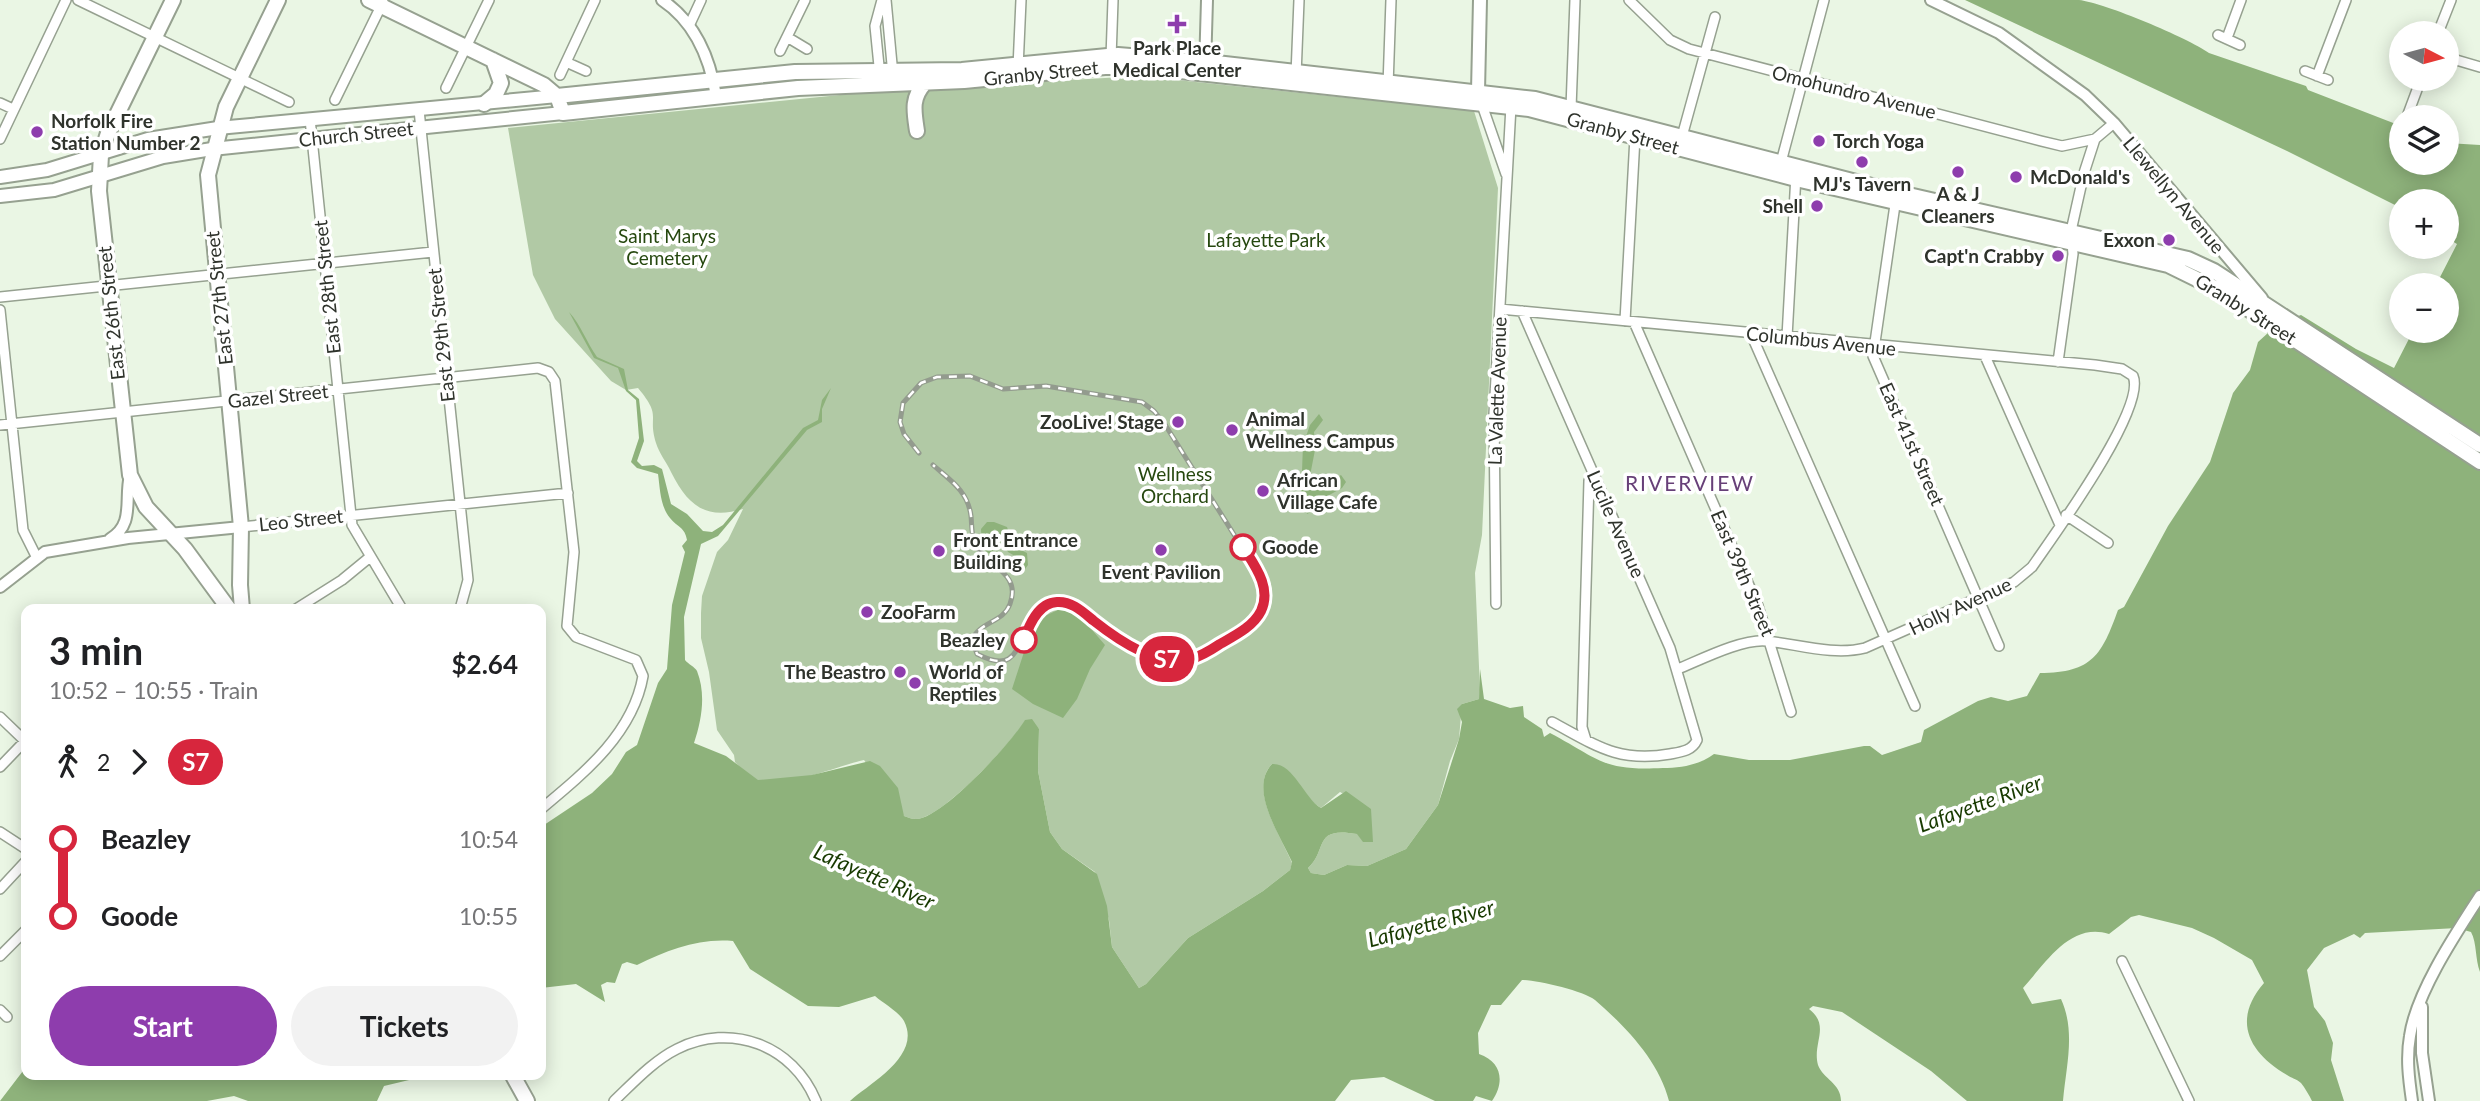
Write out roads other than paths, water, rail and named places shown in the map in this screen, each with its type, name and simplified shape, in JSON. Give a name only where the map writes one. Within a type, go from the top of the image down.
[{"type":"main road","name":"East 26th Street","points":[[173,0],[108,133],[101,155],[99,178],[108,286],[131,474],[143,502],[225,604]]},
{"type":"main road","name":"East 27th Street","points":[[242,604],[241,527],[208,199],[208,174],[218,128],[278,0]]},
{"type":"main road","points":[[1479,97],[1480,0]]},
{"type":"main road","points":[[378,2],[544,85],[557,96],[563,113]]},
{"type":"main road","points":[[484,104],[496,94],[501,83],[493,60]]},
{"type":"main road","name":"Granby Street","points":[[713,80],[795,72],[886,77],[925,83],[1110,61],[1205,68],[1479,97],[1535,99],[1680,143],[1896,198],[2188,259],[2214,271],[2267,313],[2480,462]]},
{"type":"main road","name":"Granby Street","points":[[716,96],[962,70],[1018,70]]},
{"type":"main road","name":"Church Street","points":[[0,177],[47,170],[148,139],[218,128],[713,80]]},
{"type":"main road","points":[[917,131],[914,102],[925,83]]},
{"type":"main road","name":"Church Street","points":[[0,196],[54,190],[163,157],[212,149],[716,96]]},
{"type":"main road","name":"Granby Street","points":[[1479,97],[1635,136],[1680,143]]},
{"type":"main road","name":"Granby Street","points":[[2267,313],[2480,445]]},
{"type":"main road","points":[[515,1080],[527,1101]]},
{"type":"street","points":[[0,139],[66,0]]},
{"type":"street","points":[[78,0],[289,102]]},
{"type":"street","points":[[446,88],[489,0]]},
{"type":"street","points":[[560,75],[595,0]]},
{"type":"street","points":[[662,0],[689,26],[705,54],[716,96]]},
{"type":"street","points":[[689,26],[701,0]]},
{"type":"street","points":[[780,51],[806,0]]},
{"type":"street","points":[[884,0],[886,77]]},
{"type":"street","points":[[1018,70],[1021,0]]},
{"type":"street","points":[[1110,61],[1113,0]]},
{"type":"street","points":[[1205,68],[1207,0]]},
{"type":"street","points":[[1296,77],[1299,0]]},
{"type":"street","points":[[1388,86],[1391,0]]},
{"type":"street","points":[[1571,108],[1575,0]]},
{"type":"street","name":"Omohundro Avenue","points":[[1629,0],[1670,40],[1704,53],[2062,146],[2095,139]]},
{"type":"street","points":[[1779,169],[1824,0]]},
{"type":"street","name":"Llewellyn Avenue","points":[[1931,0],[1999,33],[2084,95],[2113,123],[2267,313]]},
{"type":"street","points":[[2240,45],[2222,36],[2241,0]]},
{"type":"street","points":[[2317,76],[2346,0]]},
{"type":"street","points":[[2443,21],[2451,0]]},
{"type":"street","points":[[335,100],[378,2]]},
{"type":"street","points":[[1680,143],[1715,17]]},
{"type":"street","points":[[787,37],[807,50]]},
{"type":"street","points":[[2459,61],[2480,67]]},
{"type":"street","points":[[566,62],[586,71]]},
{"type":"street","points":[[2305,71],[2328,80]]},
{"type":"street","name":"La Valette Avenue","points":[[1479,97],[1507,179]]},
{"type":"street","points":[[0,103],[13,109]]},
{"type":"street","name":"La Valette Avenue","points":[[1496,604],[1494,414],[1511,106]]},
{"type":"street","name":"East 29th Street","points":[[419,110],[466,559],[466,592],[462,604]]},
{"type":"street","name":"East 28th Street","points":[[310,119],[351,515],[356,535],[399,604]]},
{"type":"street","points":[[2059,362],[2073,254],[2071,236],[2095,139],[2113,123]]},
{"type":"street","name":"East 39th Street","points":[[1635,136],[1629,322],[1732,545],[1771,642],[1791,712]]},
{"type":"street","points":[[1787,337],[1796,173]]},
{"type":"street","name":"East 41st Street","points":[[1896,198],[1873,356],[1999,646]]},
{"type":"street","points":[[0,297],[433,252]]},
{"type":"street","name":"Columbus Avenue","points":[[1500,309],[2122,369],[2135,382]]},
{"type":"street","points":[[0,310],[23,530],[36,556],[0,587]]},
{"type":"street","name":"Lucile Avenue","points":[[1522,312],[1678,669],[1697,740],[1691,748],[1681,752],[1639,757],[1611,753],[1586,740]]},
{"type":"street","points":[[1751,334],[1915,706]]},
{"type":"street","points":[[1985,356],[2060,525]]},
{"type":"street","name":"Gazel Street","points":[[0,425],[538,368],[553,377],[568,493]]},
{"type":"street","name":"Holly Avenue","points":[[1678,669],[1726,650],[1762,641],[1848,650],[1885,639],[1980,598],[2024,575],[2060,525],[2123,425],[2135,393],[2135,382]]},
{"type":"street","points":[[1586,740],[1581,727],[1589,481],[1593,473]]},
{"type":"street","points":[[108,541],[121,533],[127,524],[127,489],[131,474]]},
{"type":"street","points":[[546,805],[606,750],[629,715],[642,680],[642,669],[636,660],[581,639],[569,631],[566,621],[574,570],[568,493]]},
{"type":"street","name":"Leo Street","points":[[36,556],[62,547],[108,541],[568,493]]},
{"type":"street","points":[[2066,515],[2108,543]]},
{"type":"street","points":[[304,604],[342,580],[370,557]]},
{"type":"street","points":[[0,717],[21,737]]},
{"type":"street","points":[[1552,723],[1586,740]]},
{"type":"street","points":[[0,767],[21,747]]},
{"type":"street","points":[[0,832],[21,846]]},
{"type":"street","points":[[0,889],[21,866]]},
{"type":"street","points":[[2412,1101],[2410,1036],[2422,1001],[2448,947],[2480,896]]},
{"type":"street","points":[[0,956],[21,935]]},
{"type":"street","points":[[2122,961],[2189,1101]]},
{"type":"street","points":[[2422,1001],[2421,1030],[2429,1101]]},
{"type":"street","points":[[614,1101],[673,1051],[705,1039],[729,1037],[755,1042],[779,1053],[800,1072],[816,1101]]},
{"type":"water","name":"Lafayette River","points":[[1965,0],[2079,0],[2091,3],[2146,22],[2209,53],[2306,86],[2308,90],[2389,121],[2389,175],[2459,175],[2459,144],[2480,145],[2480,972],[2471,932],[2457,928],[2365,933],[2360,938],[2354,934],[2324,948],[2307,970],[2314,1007],[2325,1021],[2333,1043],[2331,1060],[2344,1101],[2312,1101],[2298,1080],[2274,1066],[2254,1046],[2247,1022],[2254,997],[2264,983],[2252,960],[2192,928],[2139,915],[2131,917],[2109,934],[2095,932],[2071,939],[2050,957],[2023,988],[2032,1004],[2061,999],[2066,1011],[2069,1049],[2063,1101],[1967,1101],[1931,1071],[1842,1012],[1813,1006],[1809,1009],[1815,1015],[1820,1028],[1818,1065],[1835,1085],[1841,1101],[1669,1101],[1658,1072],[1640,1046],[1595,1000],[1560,987],[1522,980],[1501,1005],[1491,1005],[1478,1033],[1479,1054],[1493,1062],[1499,1073],[1499,1087],[1492,1101],[1476,1096],[1473,1101],[1435,1101],[1384,1077],[1351,1080],[1335,1101],[850,1101],[881,1077],[900,1057],[908,1034],[902,1018],[875,996],[839,1007],[808,1006],[750,969],[733,941],[695,943],[637,965],[627,962],[622,964],[615,983],[607,982],[601,985],[605,1002],[576,984],[546,987],[546,824],[592,793],[612,774],[626,752],[637,745],[658,683],[667,669],[672,605],[685,552],[682,546],[687,540],[684,532],[664,508],[658,474],[637,468],[631,462],[639,438],[636,400],[626,391],[618,368],[594,358],[569,312],[597,357],[624,369],[628,390],[639,399],[644,441],[637,461],[642,466],[654,465],[662,469],[671,504],[687,514],[703,531],[712,532],[723,525],[803,428],[818,420],[822,400],[831,388],[822,409],[822,422],[807,430],[718,536],[701,544],[684,617],[685,660],[697,671],[702,698],[701,716],[694,743],[726,756],[758,780],[812,775],[870,761],[880,766],[898,788],[904,816],[915,819],[926,816],[957,794],[991,762],[1025,720],[1032,719],[1039,729],[1038,771],[1050,832],[1062,849],[1097,874],[1107,906],[1112,947],[1139,988],[1146,984],[1188,938],[1263,891],[1290,870],[1292,862],[1268,812],[1265,799],[1265,774],[1272,764],[1279,765],[1292,774],[1321,808],[1346,791],[1371,809],[1373,842],[1363,842],[1357,834],[1343,832],[1327,836],[1308,868],[1311,873],[1324,875],[1347,865],[1367,866],[1406,849],[1438,805],[1459,739],[1462,722],[1457,709],[1462,704],[1479,699],[1480,669],[1484,699],[1510,708],[1523,706],[1524,717],[1542,729],[1544,737],[1550,733],[1592,757],[1614,765],[1627,768],[1670,768],[1696,763],[1714,754],[1749,760],[1790,760],[1870,746],[1882,755],[1921,742],[1924,730],[1978,701],[1991,697],[2008,701],[2027,696],[2040,673],[2058,672],[2084,665],[2093,658],[2107,638],[2118,610],[2124,607],[2168,526],[2210,462],[2233,393],[2250,370],[2258,342],[2279,323],[2301,315],[2356,349],[2394,368],[2407,343],[2459,343],[2459,273],[2442,273],[2449,259],[2459,259],[2459,189],[2389,189],[2389,202],[2287,151]]},
{"type":"water","points":[[1319,414],[1323,420],[1314,432],[1315,450],[1308,486],[1318,488],[1341,475],[1346,482],[1342,488],[1313,504],[1311,512],[1307,514],[1301,497],[1303,445],[1310,425]]},
{"type":"water","points":[[987,522],[1007,527],[1013,546],[1027,553],[1028,565],[1025,569],[1007,568],[982,548],[981,529]],"holes":[[[995,529],[1008,552],[1020,559],[1020,563],[1005,558],[992,545],[987,536]]]},
{"type":"water","points":[[1060,609],[1080,616],[1105,645],[1090,669],[1077,699],[1063,718],[1033,704],[1012,689],[1034,621]]},
{"type":"water","points":[[21,1074],[21,1080],[409,1080],[384,1086],[377,1101],[248,1101],[234,1096],[207,1101],[0,1101]]},
{"type":"railway","points":[[919,453],[904,434],[900,422],[903,403],[921,383],[937,377],[970,376],[1003,389],[1046,386],[1142,402],[1164,423],[1260,576],[1264,589],[1262,609],[1250,625],[1211,651],[1193,657],[1175,658],[1157,656],[1139,649],[1078,609],[1053,602],[1033,617],[1014,654],[1001,661],[990,660],[977,654],[972,640],[980,629],[1007,610],[1012,593],[1011,584],[975,543],[969,507],[962,493],[933,465]]},
{"type":"train","name":"S7","points":[[1024,640],[1031,620],[1038,612],[1053,602],[1062,602],[1075,606],[1102,627],[1152,655],[1175,660],[1199,656],[1248,626],[1261,611],[1263,584],[1243,547]]},
{"type":"place","name":"Park Place Medical Center","points":[[1177,24]]},
{"type":"place","name":"Norfolk Fire Station Number 2","points":[[37,132]]},
{"type":"place","name":"Torch Yoga","points":[[1819,141]]},
{"type":"place","name":"MJ's Tavern","points":[[1862,162]]},
{"type":"place","name":"A & J Cleaners","points":[[1958,172]]},
{"type":"place","name":"McDonald's","points":[[2016,177]]},
{"type":"place","name":"Shell","points":[[1817,206]]},
{"type":"place","name":"Exxon","points":[[2169,240]]},
{"type":"place","name":"Capt'n Crabby","points":[[2058,256]]},
{"type":"place","name":"ZooLive! Stage","points":[[1178,422]]},
{"type":"place","name":"Animal Wellness Campus","points":[[1232,430]]},
{"type":"place","name":"African Village Cafe","points":[[1263,491]]},
{"type":"place","name":"Goode","points":[[1243,547]]},
{"type":"place","name":"Event Pavilion","points":[[1161,550]]},
{"type":"place","name":"Front Entrance Building","points":[[939,551]]},
{"type":"place","name":"ZooFarm","points":[[867,612]]},
{"type":"place","name":"Beazley","points":[[1024,640]]},
{"type":"place","name":"The Beastro","points":[[900,672]]},
{"type":"place","name":"World of Reptiles","points":[[915,683]]},
{"type":"district","name":"RIVERVIEW","points":[[1690,484]]},
{"type":"park label","name":"Lafayette Park","points":[[1266,240]]},
{"type":"park label","name":"Saint Marys Cemetery","points":[[667,247]]},
{"type":"park label","name":"Wellness Orchard","points":[[1175,485]]}]
